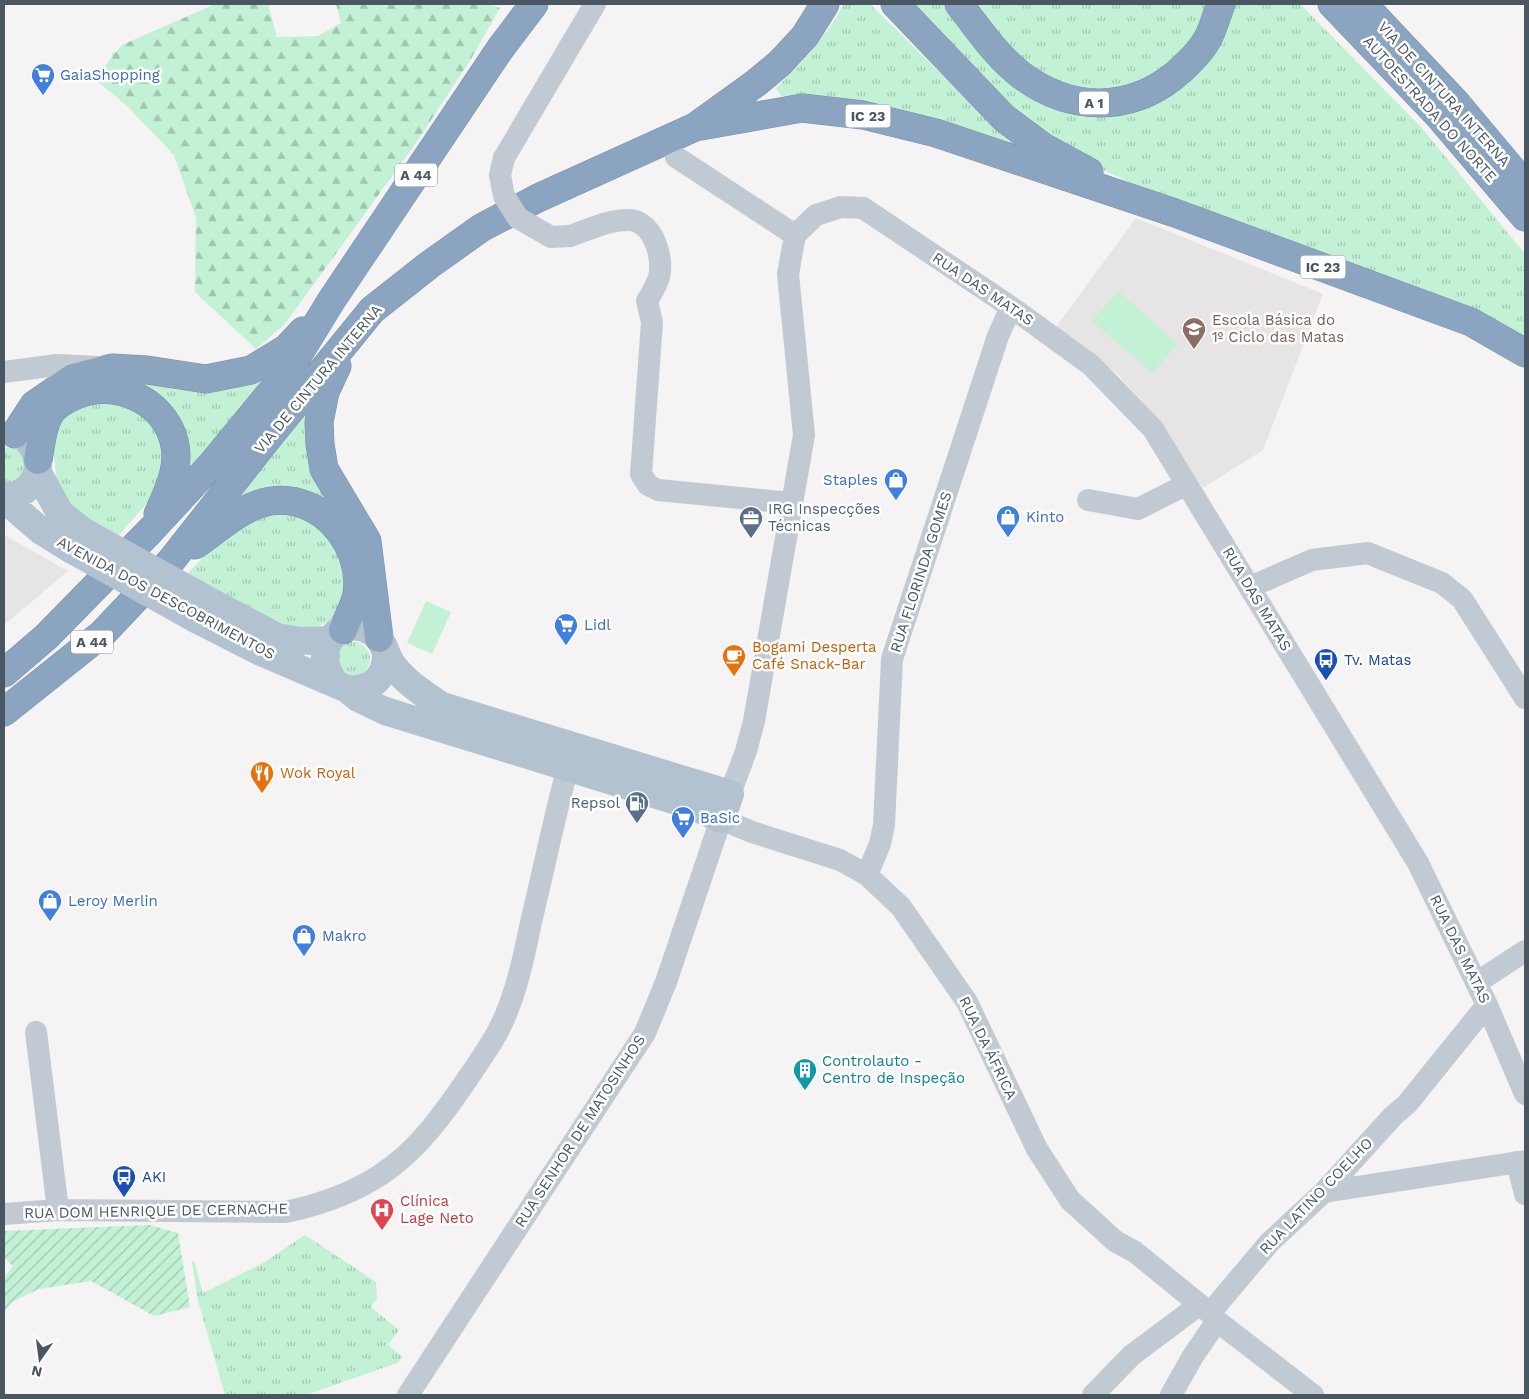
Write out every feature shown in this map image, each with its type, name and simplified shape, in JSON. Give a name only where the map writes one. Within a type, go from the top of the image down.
[{"type":"highway","points":[[500,49],[525,4]]},
{"type":"highway","name":"VIA DE CINTURA INTERNA","points":[[4,673],[46,637],[151,530],[212,464],[287,372],[331,301],[500,49],[534,4]]},
{"type":"highway","name":"A 44","points":[[695,127],[756,84],[780,62],[805,36],[825,4]]},
{"type":"highway","points":[[895,4],[1004,118],[1036,141],[1105,180],[1174,213]]},
{"type":"highway","name":"A 1","points":[[959,4],[991,45],[1020,74],[1050,93],[1074,101],[1100,104],[1128,101],[1158,88],[1187,66],[1209,37],[1221,4]]},
{"type":"highway","name":"AUTOESTRADA DO NORTE","points":[[1332,4],[1439,116],[1525,217]]},
{"type":"highway","name":"VIA DE CINTURA INTERNA","points":[[1363,4],[1457,104],[1525,185]]},
{"type":"highway","name":"IC 23","points":[[695,127],[802,108],[863,115],[936,133],[1174,213],[1472,322],[1525,353]]},
{"type":"highway","name":"VIA DE CINTURA INTERNA","points":[[4,712],[103,633],[171,561],[372,310],[429,265],[481,228],[538,198],[695,127]]},
{"type":"highway","points":[[9,434],[34,405],[73,378],[112,368],[147,370],[206,379],[251,370],[287,348],[331,301]]},
{"type":"highway","points":[[351,336],[324,392],[319,422],[320,444],[324,469],[367,541],[382,646]]},
{"type":"highway","points":[[38,466],[44,429],[52,412],[65,400],[87,390],[111,388],[151,404],[165,420],[175,441],[176,466],[169,489],[151,530]]},
{"type":"highway","points":[[171,561],[238,514],[254,506],[272,501],[292,501],[317,510],[335,525],[349,545],[357,571],[357,595],[336,635]]},
{"type":"main road","name":"AVENIDA DOS DESCOBRIMENTOS","points":[[9,434],[26,439],[34,448],[38,466],[60,514],[76,540]]},
{"type":"main road","points":[[4,497],[24,492],[33,484],[38,466]]},
{"type":"main road","name":"AVENIDA DOS DESCOBRIMENTOS","points":[[4,497],[40,530],[76,540],[205,611],[263,653],[342,686]]},
{"type":"main road","name":"AVENIDA DOS DESCOBRIMENTOS","points":[[205,611],[277,637],[300,641],[336,635],[362,628],[372,632],[394,667],[423,694],[442,706],[704,809],[726,806]]},
{"type":"main road","name":"AVENIDA DOS DESCOBRIMENTOS","points":[[336,635],[324,651],[324,663],[328,675],[358,698],[385,711],[571,757]]},
{"type":"main road","points":[[342,686],[368,687],[376,682],[386,664],[382,646]]},
{"type":"street","points":[[595,4],[504,158],[500,175],[504,196],[518,218],[551,236],[570,236],[618,220],[631,219],[642,223],[657,241],[659,276],[647,301],[652,322],[641,474],[648,485],[658,490],[791,502]]},
{"type":"street","points":[[676,157],[795,235]]},
{"type":"street","name":"RUA DAS MATAS","points":[[795,235],[816,215],[841,207],[863,208],[1011,307],[1091,365],[1153,429],[1418,863],[1487,1005],[1525,1094]]},
{"type":"street","name":"RUA SENHOR DE MATOSINHOS","points":[[408,1395],[645,1034],[666,982],[746,751],[754,721],[804,435],[788,274],[795,235]]},
{"type":"street","name":"RUA FLORINDA GOMES","points":[[867,875],[880,844],[884,825],[892,659],[998,336],[1011,307]]},
{"type":"street","points":[[4,372],[57,365],[112,368]]},
{"type":"street","points":[[1088,500],[1138,509],[1187,484]]},
{"type":"street","points":[[1250,587],[1312,560],[1368,553],[1442,583],[1462,598],[1525,698]]},
{"type":"street","name":"RUA DOM HENRIQUE DE CERNACHE","points":[[4,1214],[58,1210],[286,1212],[318,1205],[359,1189],[390,1170],[435,1127],[493,1040],[508,1010],[520,973],[571,757]]},
{"type":"street","name":"RUA DA ÁFRICA","points":[[726,806],[752,832],[840,860],[867,875],[900,907],[967,1002],[1037,1149],[1070,1200],[1115,1241],[1135,1252],[1313,1395]]},
{"type":"street","points":[[1476,983],[1525,951]]},
{"type":"street","name":"RUA LATINO COELHO","points":[[1171,1395],[1193,1356],[1209,1313],[1269,1243],[1324,1192],[1393,1116],[1407,1104],[1487,1005]]},
{"type":"street","points":[[36,1032],[58,1210]]},
{"type":"street","points":[[1324,1192],[1521,1161],[1525,1194]]},
{"type":"street","points":[[1093,1395],[1132,1355],[1209,1313]]},
{"type":"shaded area","name":"Escola Básica do 1º Ciclo das Matas","points":[[1136,218],[1323,294],[1263,450],[1203,488],[1141,400],[1116,373],[1056,327]]},
{"type":"shaded area","points":[[4,535],[68,571],[4,625]]},
{"type":"green space","points":[[215,4],[268,4],[277,37],[318,36],[341,23],[336,4],[490,4],[500,8],[471,59],[416,143],[285,324],[256,349],[195,292],[196,218],[174,155],[127,106],[95,79],[112,57],[112,53],[116,52],[122,45]]},
{"type":"green space","points":[[844,4],[870,4],[980,112],[1034,153],[941,121],[879,105],[815,96],[781,96],[776,88],[813,49],[830,27]]},
{"type":"green space","points":[[906,4],[948,4],[1006,71],[1138,107],[1232,4],[1300,4],[1422,128],[1525,254],[1525,338],[1150,192],[1087,161],[1063,148],[1013,109],[976,75]]},
{"type":"green space","points":[[978,4],[1210,4],[1187,50],[1147,81],[1125,87],[1087,89],[1052,80],[1019,59]]},
{"type":"green space","points":[[1118,291],[1178,344],[1152,373],[1092,321]]},
{"type":"green space","points":[[266,376],[185,475],[186,440],[118,380]]},
{"type":"green space","points":[[316,396],[345,520],[240,497]]},
{"type":"green space","points":[[107,398],[126,404],[142,414],[157,432],[164,453],[164,464],[154,494],[118,536],[79,517],[54,482],[56,468],[53,450],[54,439],[69,409]]},
{"type":"green space","points":[[13,447],[24,456],[26,470],[18,481],[4,483],[4,448]]},
{"type":"green space","points":[[268,510],[295,513],[318,526],[336,544],[348,582],[338,616],[315,627],[290,631],[187,574],[223,536]]},
{"type":"green space","points":[[426,601],[451,612],[432,654],[407,643]]},
{"type":"green space","points":[[353,642],[360,643],[365,647],[369,652],[369,666],[365,671],[360,675],[353,676],[346,675],[341,671],[337,666],[336,659],[337,652],[341,647],[346,643]]},
{"type":"green space","points":[[150,1225],[178,1233],[190,1307],[154,1316],[91,1281],[39,1289],[12,1302],[4,1313],[4,1278],[13,1266],[4,1258],[4,1231]]},
{"type":"green space","points":[[305,1235],[376,1282],[377,1298],[371,1307],[399,1330],[388,1345],[403,1357],[397,1363],[306,1395],[225,1395],[198,1301],[192,1262],[194,1260],[203,1293],[263,1263]]},
{"type":"place","name":"GaiaShopping","points":[[43,96]]},
{"type":"place","name":"Escola Básica do 1º Ciclo das Matas","points":[[1194,350]]},
{"type":"place","name":"Staples","points":[[896,501]]},
{"type":"place","name":"Kinto","points":[[1008,538]]},
{"type":"place","name":"IRG Inspecções Técnicas","points":[[751,539]]},
{"type":"place","name":"Lidl","points":[[566,646]]},
{"type":"place","name":"Bogami Desperta Café Snack-Bar","points":[[734,677]]},
{"type":"place","name":"Tv. Matas","points":[[1326,681]]},
{"type":"place","name":"Wok Royal","points":[[262,794]]},
{"type":"place","name":"Repsol","points":[[637,824]]},
{"type":"place","name":"BaSic","points":[[683,839]]},
{"type":"place","name":"Leroy Merlin","points":[[50,922]]},
{"type":"place","name":"Makro","points":[[304,957]]},
{"type":"place","name":"Controlauto - Centro de Inspeção","points":[[805,1091]]},
{"type":"place","name":"AKI","points":[[124,1198]]},
{"type":"place","name":"Clínica Lage Neto","points":[[382,1231]]}]
